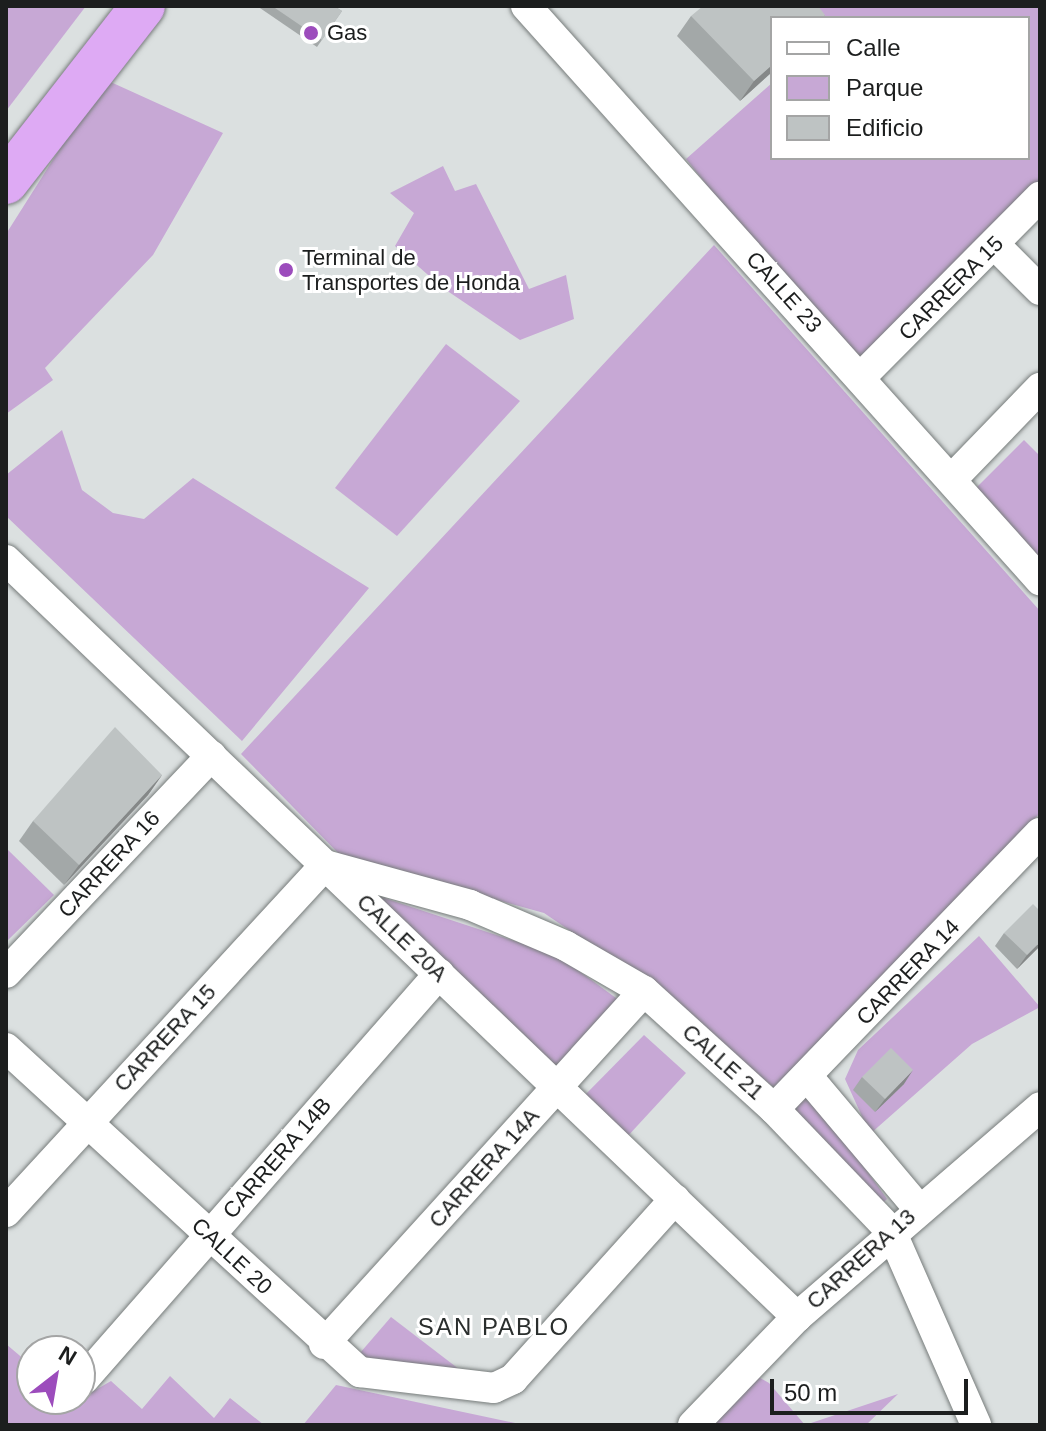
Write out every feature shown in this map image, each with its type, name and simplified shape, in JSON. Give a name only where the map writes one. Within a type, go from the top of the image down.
[{"type":"highway","points":[[12,178],[143,6]]},
{"type":"street","name":"CALLE 23","points":[[526,6],[1040,580]]},
{"type":"street","name":"CARRERA 15","points":[[861,377],[1040,197]]},
{"type":"street","points":[[995,245],[1040,290]]},
{"type":"street","points":[[952,479],[1040,388]]},
{"type":"street","name":"CALLE 20A","points":[[6,560],[797,1317]]},
{"type":"street","name":"CARRERA 16","points":[[6,973],[211,756]]},
{"type":"street","name":"CARRERA 14","points":[[774,1109],[1040,833]]},
{"type":"street","name":"CARRERA 15","points":[[6,1212],[325,865]]},
{"type":"street","name":"CALLE 21","points":[[325,865],[470,905],[566,946],[644,991],[774,1109],[891,1231],[976,1425]]},
{"type":"street","name":"CARRERA 14B","points":[[96,1365],[439,974]]},
{"type":"street","name":"CARRERA 14A","points":[[324,1344],[644,991]]},
{"type":"street","name":"CALLE 20","points":[[6,1048],[210,1234],[324,1344],[360,1372],[494,1388],[513,1379],[675,1199]]},
{"type":"street","points":[[807,1076],[918,1208]]},
{"type":"street","name":"CARRERA 13","points":[[693,1425],[797,1317],[891,1231],[1040,1107]]},
{"type":"green space","points":[[6,6],[86,6],[6,111]]},
{"type":"green space","points":[[805,6],[1040,6],[1040,179],[855,371],[686,159],[770,85],[770,160],[1030,160],[1030,16],[815,16]]},
{"type":"green space","points":[[104,79],[223,133],[153,255],[45,368],[53,380],[6,414],[6,234]]},
{"type":"green space","points":[[443,166],[455,191],[476,184],[529,289],[566,275],[574,319],[520,340],[443,288],[395,246],[414,213],[390,193]]},
{"type":"green space","points":[[714,245],[1040,611],[1040,813],[778,1091],[644,981],[544,913],[342,857],[241,754]]},
{"type":"green space","points":[[446,344],[520,401],[397,536],[335,488]]},
{"type":"green space","points":[[62,430],[82,490],[113,513],[144,519],[193,478],[369,588],[242,741],[6,516],[6,475]]},
{"type":"green space","points":[[1024,440],[1040,456],[1040,562],[974,490]]},
{"type":"green space","points":[[6,848],[54,895],[6,942]]},
{"type":"green space","points":[[366,892],[557,955],[627,1006],[563,1081]]},
{"type":"green space","points":[[979,936],[1040,1007],[972,1044],[870,1134],[845,1079],[858,1050]]},
{"type":"green space","points":[[644,1035],[686,1073],[626,1138],[583,1097]]},
{"type":"green space","points":[[826,1081],[839,1132],[887,1199],[876,1209],[785,1111]]},
{"type":"green space","points":[[391,1317],[481,1386],[361,1370],[360,1353]]},
{"type":"green space","points":[[6,1344],[16,1352],[16,1415],[96,1415],[96,1390],[111,1381],[142,1409],[170,1376],[214,1418],[230,1398],[264,1425],[6,1425]]},
{"type":"green space","points":[[753,1374],[769,1383],[805,1425],[706,1425]]},
{"type":"green space","points":[[336,1385],[520,1424],[527,1425],[303,1425]]},
{"type":"green space","points":[[898,1394],[866,1425],[805,1425]]},
{"type":"building","name":"Gas","points":[[272,6],[334,6],[342,11],[322,40]]},
{"type":"building","points":[[703,6],[818,6],[825,15],[770,16],[770,67],[754,81],[691,16]]},
{"type":"building","points":[[115,727],[162,775],[79,865],[33,821]]},
{"type":"building","points":[[1033,904],[1040,911],[1040,942],[1027,955],[1004,933]]},
{"type":"building","points":[[891,1048],[913,1070],[885,1099],[862,1077]]},
{"type":"place","name":"Gas","points":[[311,33]]},
{"type":"place","name":"Terminal de Transportes de Honda","points":[[286,270]]},
{"type":"district","name":"SAN PABLO","points":[[494,1327]]}]
